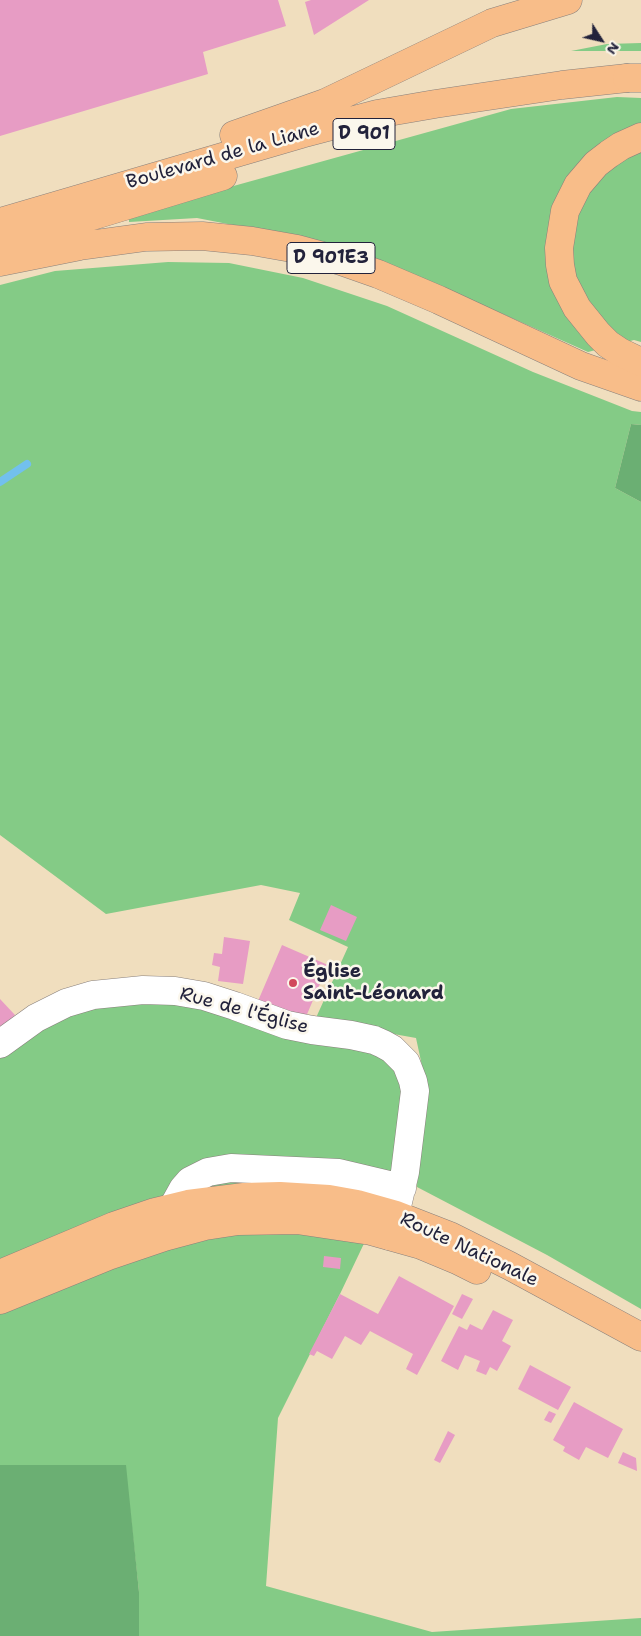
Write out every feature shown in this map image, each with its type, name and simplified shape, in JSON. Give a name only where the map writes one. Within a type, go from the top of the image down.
[{"type":"main road","name":"Boulevard de la Liane","points":[[5,220],[144,167],[325,103],[483,27],[568,0]]},
{"type":"main road","name":"D 901","points":[[538,90],[634,78]]},
{"type":"main road","name":"Boulevard de la Liane","points":[[5,220],[328,126],[436,104],[538,90]]},
{"type":"main road","name":"Boulevard de la Liane","points":[[0,244],[382,128],[538,90]]},
{"type":"main road","points":[[641,138],[621,146],[609,154],[596,164],[578,185],[565,211],[559,248],[563,281],[577,308],[608,344],[641,362]]},
{"type":"main road","name":"D 901E3","points":[[0,262],[80,246],[146,237],[202,236],[252,241],[297,249],[341,261],[378,274],[581,366],[641,387]]},
{"type":"main road","name":"Route Nationale","points":[[0,1274],[114,1226],[173,1207],[225,1198],[280,1196],[341,1201],[393,1225],[421,1246],[457,1260],[641,1357]]},
{"type":"main road","name":"Route Nationale","points":[[0,1300],[108,1256],[183,1231],[222,1223],[258,1220],[297,1220],[330,1224],[393,1225],[450,1236],[641,1337]]},
{"type":"street","name":"Rue de l'Église","points":[[0,1044],[29,1022],[66,1003],[93,995],[143,990],[189,993],[220,1000],[288,1025],[312,1030],[351,1034],[374,1040],[392,1049],[406,1063],[413,1081],[414,1103],[402,1188],[393,1225]]},
{"type":"street","points":[[173,1207],[190,1181],[208,1172],[230,1168],[339,1173],[402,1188]]},
{"type":"green space","points":[[641,43],[641,51],[571,51],[607,44]]},
{"type":"green space","points":[[617,97],[641,98],[641,342],[634,340],[588,352],[496,311],[269,232],[197,218],[129,222],[129,215],[511,109]]},
{"type":"green space","points":[[168,262],[229,263],[303,278],[387,306],[533,372],[632,411],[641,412],[641,425],[631,424],[615,488],[641,502],[641,1309],[547,1255],[417,1187],[418,1155],[427,1089],[416,1038],[315,1020],[348,947],[289,920],[300,893],[261,885],[106,914],[0,835],[0,285],[55,271]]},
{"type":"green space","points":[[631,424],[641,425],[641,502],[615,488]]},
{"type":"green space","points":[[141,997],[191,1004],[365,1044],[404,1076],[403,1120],[388,1193],[278,1418],[266,1586],[432,1632],[641,1618],[641,1636],[139,1636],[139,1592],[125,1465],[0,1465],[0,1056],[69,1009]]},
{"type":"green space","points":[[0,1465],[126,1465],[139,1592],[139,1636],[0,1636]]},
{"type":"building","points":[[0,0],[278,0],[286,26],[203,52],[208,74],[0,136]]},
{"type":"building","points":[[311,0],[369,0],[314,35],[305,2]]},
{"type":"building","points":[[331,905],[357,917],[346,941],[320,930]]},
{"type":"building","points":[[224,937],[250,941],[243,984],[218,981],[220,967],[212,965],[214,953],[222,954]]},
{"type":"building","name":"Église Saint-Léonard","points":[[282,945],[328,965],[305,1019],[258,1001]]},
{"type":"building","points":[[0,999],[15,1015],[0,1030]]},
{"type":"building","points":[[324,1256],[341,1258],[340,1269],[323,1267]]},
{"type":"building","points":[[399,1276],[454,1306],[417,1375],[406,1369],[413,1354],[370,1331],[361,1345],[345,1336],[332,1359],[317,1351],[314,1356],[309,1354],[340,1294],[378,1314]]},
{"type":"building","points":[[462,1294],[473,1299],[462,1319],[452,1314]]},
{"type":"building","points":[[493,1310],[513,1320],[502,1341],[511,1346],[497,1371],[490,1367],[486,1375],[476,1371],[480,1361],[465,1355],[458,1370],[441,1361],[459,1326],[467,1330],[470,1324],[482,1330]]},
{"type":"building","points":[[530,1365],[571,1387],[558,1410],[518,1389]]},
{"type":"building","points":[[574,1402],[623,1429],[608,1458],[586,1447],[579,1460],[563,1451],[565,1447],[553,1440]]},
{"type":"building","points":[[549,1411],[556,1414],[551,1423],[544,1420]]},
{"type":"building","points":[[448,1431],[455,1435],[440,1463],[434,1460]]},
{"type":"building","points":[[623,1452],[636,1458],[637,1471],[618,1463]]},
{"type":"waterway","points":[[0,482],[27,464]]},
{"type":"place","name":"Église Saint-Léonard","points":[[293,983]]}]
